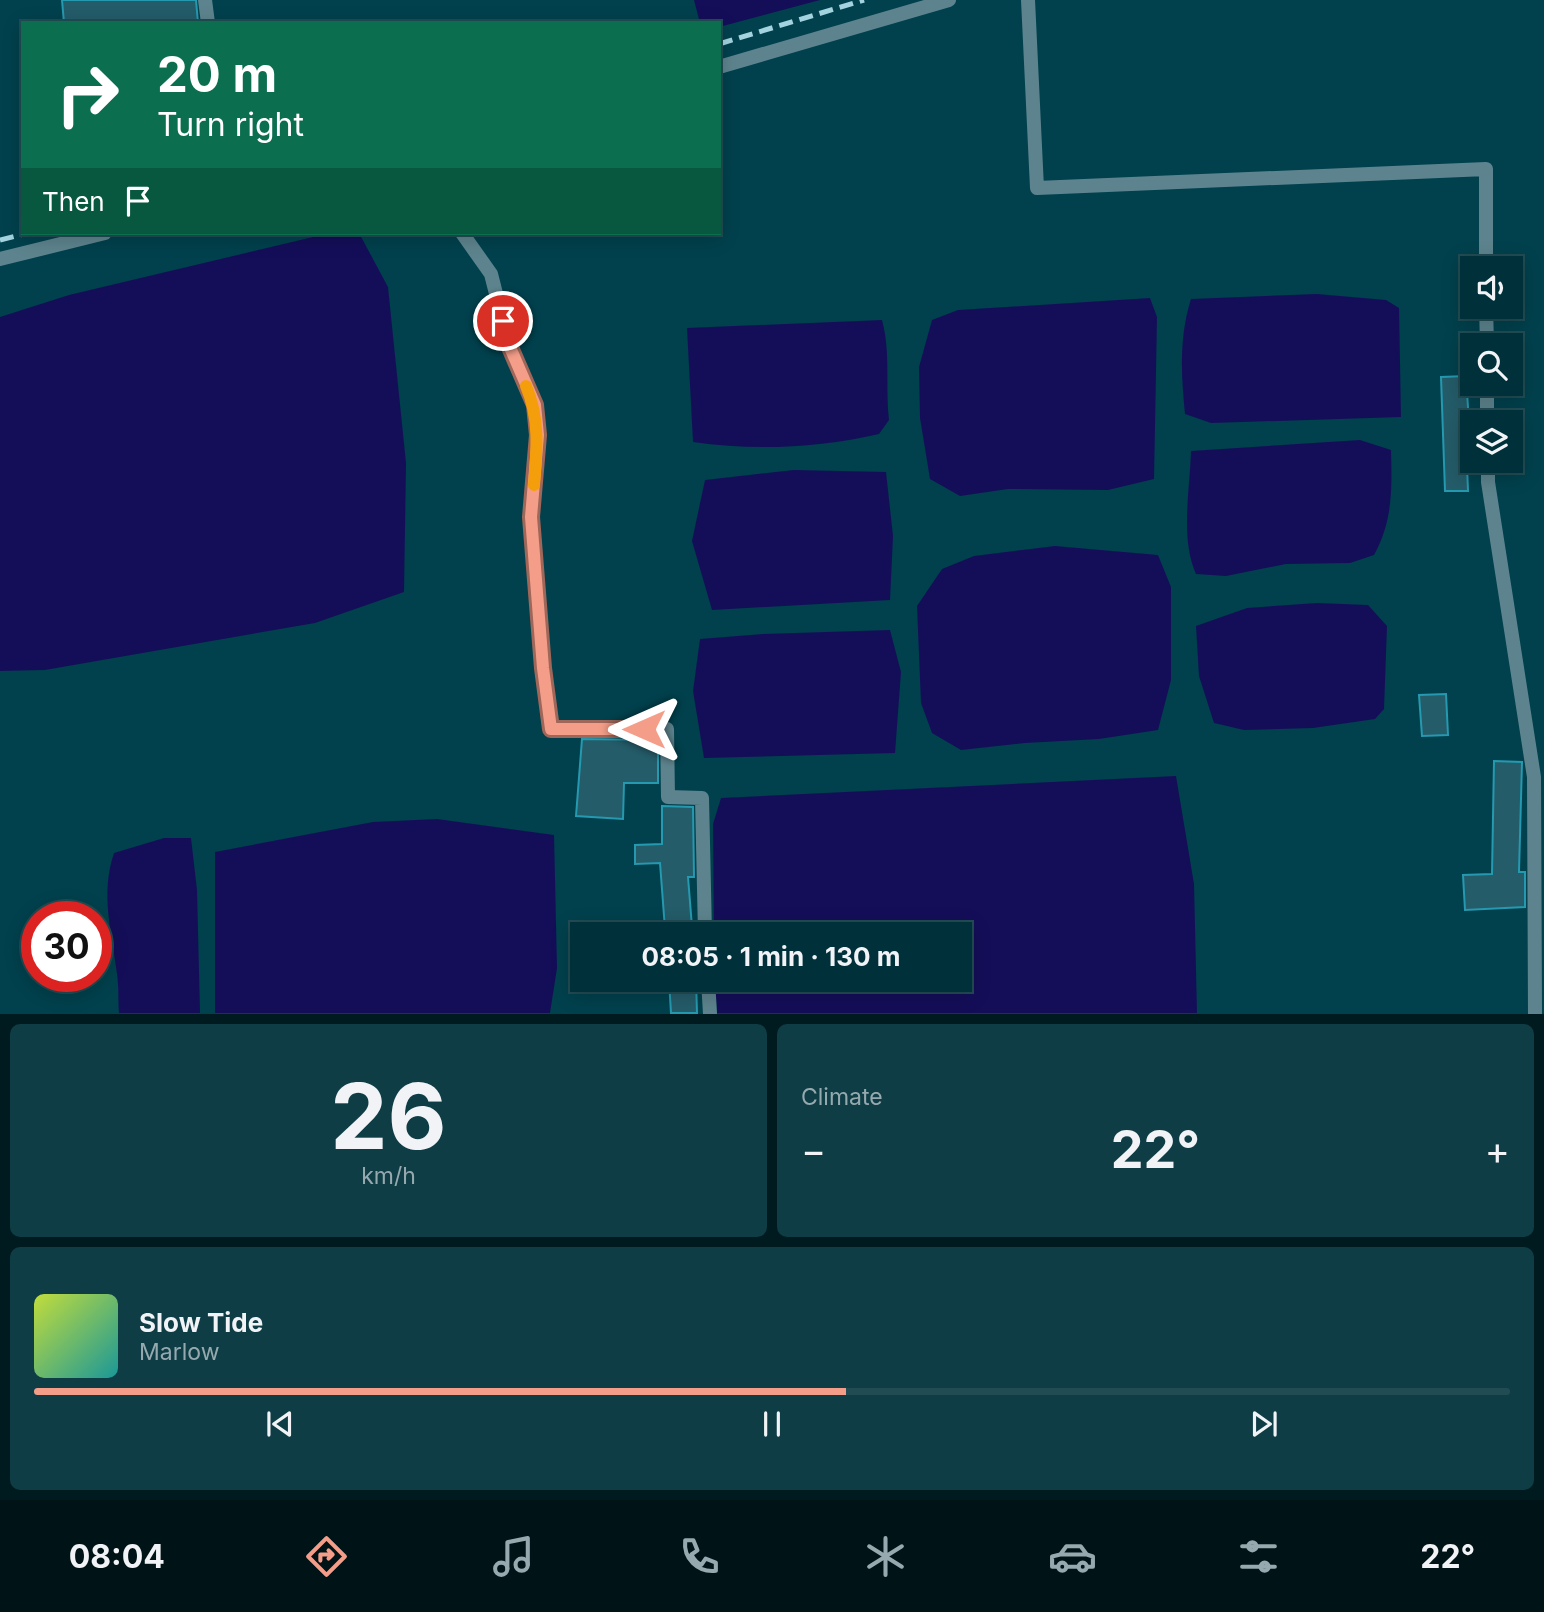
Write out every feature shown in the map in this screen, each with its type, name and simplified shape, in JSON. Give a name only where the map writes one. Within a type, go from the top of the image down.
[{"type":"street","points":[[205,0],[208,21]]},
{"type":"street","points":[[721,66],[948,0]]},
{"type":"street","points":[[1028,0],[1038,188],[1486,169],[1486,256]]},
{"type":"street","points":[[0,259],[97,235]]},
{"type":"street","points":[[463,235],[491,274],[509,345],[535,405],[538,435],[531,517],[543,668],[551,729],[667,729],[668,797],[702,798],[705,922]]},
{"type":"street","points":[[1488,473],[1534,777],[1535,1013]]},
{"type":"street","points":[[709,992],[710,1013]]},
{"type":"shaded area","points":[[694,0],[820,0],[721,26],[721,21],[699,21]]},
{"type":"shaded area","points":[[322,235],[360,235],[388,287],[406,463],[404,592],[315,623],[45,670],[0,671],[0,317],[69,295]]},
{"type":"shaded area","points":[[1317,294],[1386,300],[1399,308],[1401,417],[1211,423],[1185,414],[1182,356],[1184,327],[1191,299]]},
{"type":"shaded area","points":[[1150,298],[1157,317],[1154,479],[1108,490],[1008,489],[960,496],[930,479],[920,418],[919,367],[932,320],[958,310]]},
{"type":"shaded area","points":[[882,320],[886,345],[889,420],[879,434],[786,447],[739,447],[693,442],[687,328]]},
{"type":"shaded area","points":[[1360,440],[1391,450],[1388,517],[1374,555],[1350,563],[1286,564],[1226,576],[1196,574],[1187,530],[1191,451]]},
{"type":"shaded area","points":[[794,470],[886,472],[893,536],[890,600],[712,610],[692,541],[705,480]]},
{"type":"shaded area","points":[[1055,546],[1158,555],[1171,587],[1171,680],[1158,730],[1099,739],[961,750],[932,733],[921,703],[917,606],[942,569],[974,556]]},
{"type":"shaded area","points":[[1317,603],[1368,605],[1387,626],[1384,709],[1375,719],[1313,728],[1244,730],[1214,723],[1199,676],[1196,626],[1247,608]]},
{"type":"shaded area","points":[[890,630],[901,672],[895,753],[704,758],[693,691],[700,639]]},
{"type":"shaded area","points":[[1176,776],[1194,884],[1197,1013],[717,1013],[716,992],[972,992],[972,922],[714,922],[713,824],[721,798]]},
{"type":"shaded area","points":[[437,819],[554,835],[557,968],[550,1013],[215,1013],[215,852],[373,822]]},
{"type":"shaded area","points":[[164,838],[191,838],[197,890],[200,1013],[119,1013],[118,979],[112,940],[112,901],[107,901],[107,898],[114,853]]},
{"type":"building","points":[[62,0],[196,0],[198,21],[64,21]]},
{"type":"building","points":[[1460,376],[1460,396],[1467,396],[1468,410],[1460,410],[1460,473],[1467,473],[1468,491],[1445,491],[1441,377]]},
{"type":"building","points":[[1446,694],[1448,735],[1422,736],[1419,695]]},
{"type":"building","points":[[582,739],[658,740],[658,783],[624,783],[623,819],[576,816]]},
{"type":"building","points":[[1494,761],[1522,762],[1519,872],[1525,872],[1525,907],[1465,910],[1463,875],[1492,874]]},
{"type":"building","points":[[662,806],[693,807],[694,877],[688,877],[692,922],[664,922],[660,863],[635,864],[635,845],[662,844]]},
{"type":"building","points":[[670,992],[696,992],[697,1013],[671,1013]]},
{"type":"railway","points":[[721,43],[864,0]]},
{"type":"railway","points":[[0,240],[21,235]]},
{"type":"slow traffic","points":[[526,386],[535,405],[538,435],[534,485]]},
{"type":"route","points":[[503,321],[509,345],[535,405],[538,435],[531,517],[543,668],[551,729],[644,729]]}]
